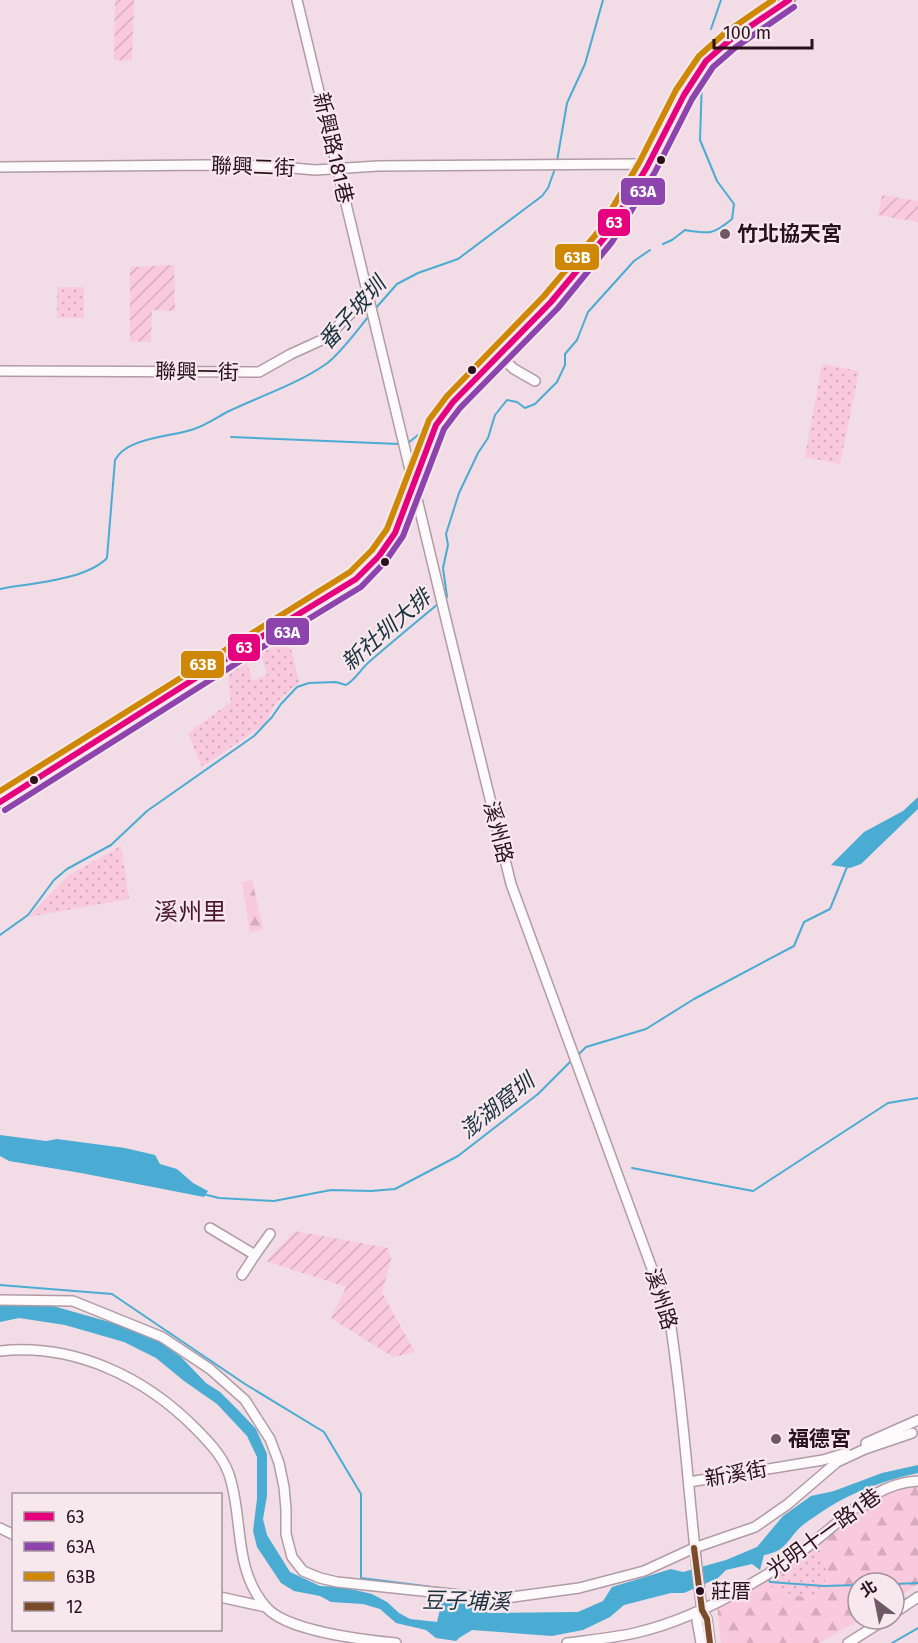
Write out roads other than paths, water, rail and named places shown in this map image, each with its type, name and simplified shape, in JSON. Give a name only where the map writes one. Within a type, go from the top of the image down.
[{"type":"main road","points":[[0,802],[356,579],[379,556],[395,533],[436,425],[453,402],[551,302],[605,237],[684,95],[706,61],[730,40],[789,0]]},
{"type":"street","name":"新興路181巷","points":[[297,0],[414,486]]},
{"type":"street","name":"聯興二街","points":[[0,167],[207,165],[271,166],[315,170],[634,164],[646,167]]},
{"type":"street","name":"聯興一街","points":[[0,371],[259,372],[326,338],[368,296]]},
{"type":"street","points":[[499,355],[514,369],[535,381]]},
{"type":"street","name":"溪州路","points":[[414,486],[511,884],[669,1315],[676,1357],[702,1610]]},
{"type":"street","points":[[210,1228],[255,1255]]},
{"type":"street","points":[[242,1275],[270,1234]]},
{"type":"street","points":[[0,1300],[73,1301],[162,1336],[210,1369],[245,1400],[270,1439],[279,1463],[284,1487],[286,1534],[292,1557],[303,1571],[320,1578],[498,1599],[579,1588],[644,1571],[694,1548],[756,1527],[788,1504],[839,1459],[915,1433]]},
{"type":"street","points":[[0,1351],[49,1351],[66,1353],[94,1362],[160,1396],[190,1423],[219,1454],[231,1480],[244,1565],[266,1607]]},
{"type":"street","name":"新溪街","points":[[689,1482],[839,1459],[918,1419]]},
{"type":"street","points":[[897,1429],[915,1433]]},
{"type":"street","name":"光明十一路1巷","points":[[567,1643],[636,1633],[702,1610],[772,1571],[819,1538],[867,1497],[907,1481],[918,1480]]},
{"type":"street","points":[[222,1597],[266,1607],[278,1616],[303,1627],[396,1643]]},
{"type":"street","points":[[701,1643],[697,1620],[702,1610]]},
{"type":"street","points":[[702,1610],[707,1619],[710,1643]]},
{"type":"street","points":[[848,1643],[867,1631]]},
{"type":"street","points":[[590,1640],[606,1643]]},
{"type":"water","points":[[918,797],[918,809],[861,864],[850,868],[831,865],[864,832],[903,811]]},
{"type":"water","points":[[0,1135],[46,1141],[57,1139],[125,1148],[155,1155],[160,1164],[177,1169],[193,1183],[208,1191],[204,1197],[9,1161],[0,1156]]},
{"type":"water","name":"豆子埔溪","points":[[0,1305],[53,1306],[154,1337],[181,1357],[256,1429],[267,1454],[267,1496],[263,1519],[267,1535],[290,1572],[320,1586],[342,1587],[372,1594],[410,1619],[437,1622],[442,1601],[477,1605],[488,1613],[578,1612],[603,1601],[612,1587],[671,1569],[683,1572],[726,1560],[757,1547],[783,1516],[811,1496],[834,1491],[882,1473],[918,1465],[918,1473],[870,1487],[826,1509],[803,1525],[783,1547],[764,1555],[760,1570],[752,1564],[726,1570],[718,1578],[684,1593],[671,1593],[624,1605],[610,1617],[583,1630],[552,1636],[472,1630],[456,1641],[436,1638],[426,1630],[396,1623],[380,1609],[363,1604],[331,1602],[320,1596],[294,1591],[281,1583],[257,1547],[253,1531],[257,1499],[257,1457],[247,1436],[217,1404],[156,1358],[124,1342],[65,1325],[19,1318],[0,1322]]},
{"type":"waterway","name":"番子坡圳","points":[[557,161],[567,103],[585,64],[603,0]]},
{"type":"waterway","name":"新社圳大排","points":[[711,29],[721,0]]},
{"type":"waterway","points":[[653,142],[695,67]]},
{"type":"waterway","name":"新社圳大排","points":[[663,244],[685,230],[715,231],[732,219],[734,204],[717,181],[700,140],[702,79]]},
{"type":"waterway","name":"番子坡圳","points":[[375,309],[397,284],[418,273],[458,259],[542,196],[548,188],[556,166]]},
{"type":"waterway","name":"新社圳大排","points":[[445,599],[447,597],[443,568],[448,545],[446,534],[459,493],[478,453],[488,438],[495,415],[507,400],[517,402],[525,408],[535,404],[557,382],[565,365],[565,354],[577,340],[588,312],[634,261],[650,250]]},
{"type":"waterway","name":"番子坡圳","points":[[0,589],[57,580],[98,565],[107,558],[115,460],[121,452],[139,442],[198,427],[303,378],[331,360],[369,316]]},
{"type":"waterway","points":[[408,443],[428,427],[448,399]]},
{"type":"waterway","points":[[231,437],[399,444]]},
{"type":"waterway","name":"新社圳大排","points":[[0,935],[28,915],[54,880],[67,869],[111,845],[147,811],[254,736],[297,687],[309,683],[336,682],[346,685],[369,662],[438,604]]},
{"type":"waterway","name":"澎湖窟圳","points":[[577,1056],[586,1047],[646,1029],[694,999],[794,946],[804,922],[830,909],[847,867]]},
{"type":"waterway","name":"澎湖窟圳","points":[[203,1194],[219,1198],[274,1201],[331,1190],[395,1189],[458,1156],[538,1094],[572,1060]]},
{"type":"waterway","points":[[632,1168],[753,1191],[888,1103],[918,1098]]},
{"type":"waterway","points":[[0,1285],[112,1294],[245,1384],[324,1432],[361,1494],[361,1578],[456,1590]]},
{"type":"waterway","points":[[769,1580],[770,1582],[824,1586],[846,1585]]},
{"type":"waterway","points":[[906,1584],[918,1583]]},
{"type":"waterway","points":[[892,1643],[918,1628]]},
{"type":"place","name":"竹北協天宮","points":[[725,234]]},
{"type":"place","name":"福德宮","points":[[776,1439]]},
{"type":"place","name":"莊厝","points":[[700,1591]]},
{"type":"district","name":"溪州里","points":[[190,912]]}]
